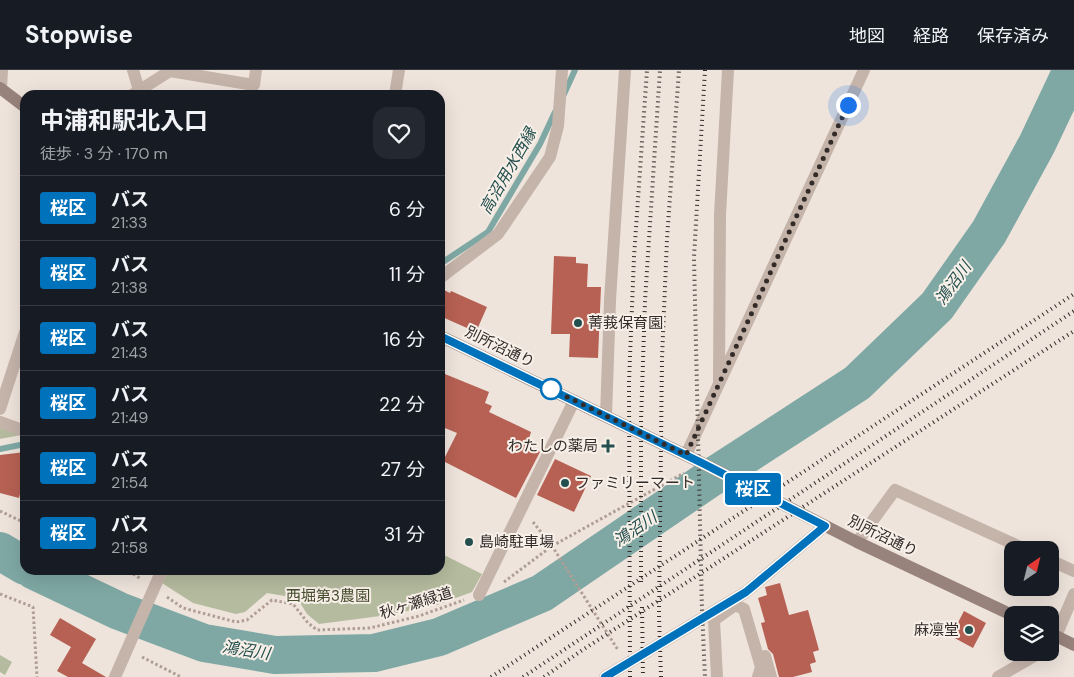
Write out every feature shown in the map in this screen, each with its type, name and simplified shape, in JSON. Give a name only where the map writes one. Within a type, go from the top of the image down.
[{"type":"street","points":[[2,70],[1,89],[20,103]]},
{"type":"street","points":[[133,70],[136,90]]},
{"type":"street","points":[[139,90],[170,70],[254,85],[256,70]]},
{"type":"street","points":[[395,90],[399,70]]},
{"type":"street","points":[[606,416],[612,272],[625,70]]},
{"type":"street","points":[[718,386],[720,215],[728,70]]},
{"type":"street","points":[[686,455],[864,70]]},
{"type":"street","points":[[445,274],[498,234],[550,157],[558,126],[562,74]]},
{"type":"street","name":"別所沼通り","points":[[445,338],[705,464],[857,542],[1004,611]]},
{"type":"street","points":[[0,409],[20,347]]},
{"type":"street","points":[[479,595],[574,401]]},
{"type":"street","points":[[0,422],[20,429]]},
{"type":"street","points":[[857,542],[896,490],[1007,541]]},
{"type":"street","points":[[605,677],[746,592],[825,526]]},
{"type":"street","points":[[1059,564],[1074,571]]},
{"type":"street","points":[[115,677],[160,575]]},
{"type":"street","points":[[746,592],[771,677]]},
{"type":"street","points":[[1059,623],[1074,594]]},
{"type":"street","points":[[717,677],[714,620],[736,605],[744,609],[761,667],[758,677]]},
{"type":"street","points":[[1059,640],[1074,645]]},
{"type":"street","points":[[998,677],[1026,661]]},
{"type":"path","name":"秋ヶ瀬緑道","points":[[135,575],[184,608],[236,622],[248,620],[272,600],[293,604],[308,623],[317,630],[370,628],[419,616],[479,595],[509,580],[552,546],[705,464]]},
{"type":"path","points":[[522,506],[552,546],[619,653]]},
{"type":"path","points":[[0,511],[20,521]]},
{"type":"path","points":[[0,594],[33,607],[37,677]]},
{"type":"path","points":[[128,650],[181,677]]},
{"type":"green space","points":[[0,427],[20,435],[20,435],[0,439]]},
{"type":"green space","name":"西堀第3農園","points":[[445,556],[482,574],[472,592],[437,605],[388,615],[319,624],[307,614],[297,598],[267,593],[245,612],[236,614],[193,603],[162,583],[166,575],[445,575]]},
{"type":"green space","points":[[0,655],[12,662],[5,675],[0,672]]},
{"type":"building","points":[[554,256],[576,257],[576,263],[588,264],[587,287],[601,287],[598,358],[569,357],[570,334],[551,334]]},
{"type":"building","points":[[445,290],[450,293],[451,291],[487,307],[476,332],[445,318]]},
{"type":"building","points":[[445,374],[489,392],[485,403],[492,406],[489,412],[531,432],[527,445],[540,452],[516,498],[445,462],[445,457],[457,433],[445,428]]},
{"type":"building","points":[[20,453],[19,498],[0,493],[0,455]]},
{"type":"building","points":[[555,459],[591,476],[574,512],[537,495]]},
{"type":"building","points":[[780,583],[789,615],[808,610],[819,650],[813,652],[816,662],[810,664],[812,672],[793,677],[779,677],[773,654],[768,649],[761,623],[765,622],[758,598],[767,595],[765,587]]},
{"type":"building","name":"麻凛堂","points":[[964,611],[986,623],[973,648],[951,636]]},
{"type":"building","points":[[60,618],[96,639],[82,663],[106,677],[68,677],[57,671],[71,647],[50,635]]},
{"type":"waterway","name":"高沼用水西縁","points":[[564,94],[575,70]]},
{"type":"waterway","name":"鴻沼川","points":[[43,575],[119,611],[204,643],[275,655],[374,653],[439,637],[542,593],[709,479],[857,383],[937,306],[989,232],[1037,144],[1072,70]]},
{"type":"waterway","name":"高沼用水西縁","points":[[445,261],[488,232],[540,144],[555,112]]},
{"type":"waterway","name":"高沼用水西縁","points":[[0,449],[20,445]]},
{"type":"waterway","name":"鴻沼川","points":[[0,551],[20,563]]},
{"type":"railway","points":[[630,677],[629,382],[634,257],[647,70]]},
{"type":"railway","points":[[641,582],[641,422],[645,301],[660,70]]},
{"type":"railway","points":[[661,677],[659,615],[662,358],[667,239],[679,70]]},
{"type":"railway","points":[[705,70],[694,257],[705,677]]},
{"type":"railway","points":[[491,677],[1074,294]]},
{"type":"railway","points":[[523,677],[1074,311]]},
{"type":"railway","points":[[544,677],[581,651],[1074,331]]},
{"type":"railway","points":[[642,607],[643,677]]},
{"type":"bus line","name":"桜区","points":[[445,338],[741,482],[825,526],[746,592],[605,677]]},
{"type":"place","name":"菁莪保育園","points":[[578,323]]},
{"type":"place","name":"わたしの薬局","points":[[608,446]]},
{"type":"place","name":"ファミリーマート","points":[[565,483]]},
{"type":"place","name":"島崎駐車場","points":[[469,542]]},
{"type":"place","name":"麻凛堂","points":[[969,630]]},
{"type":"route","points":[[551,389],[686,455],[848,105]]}]
